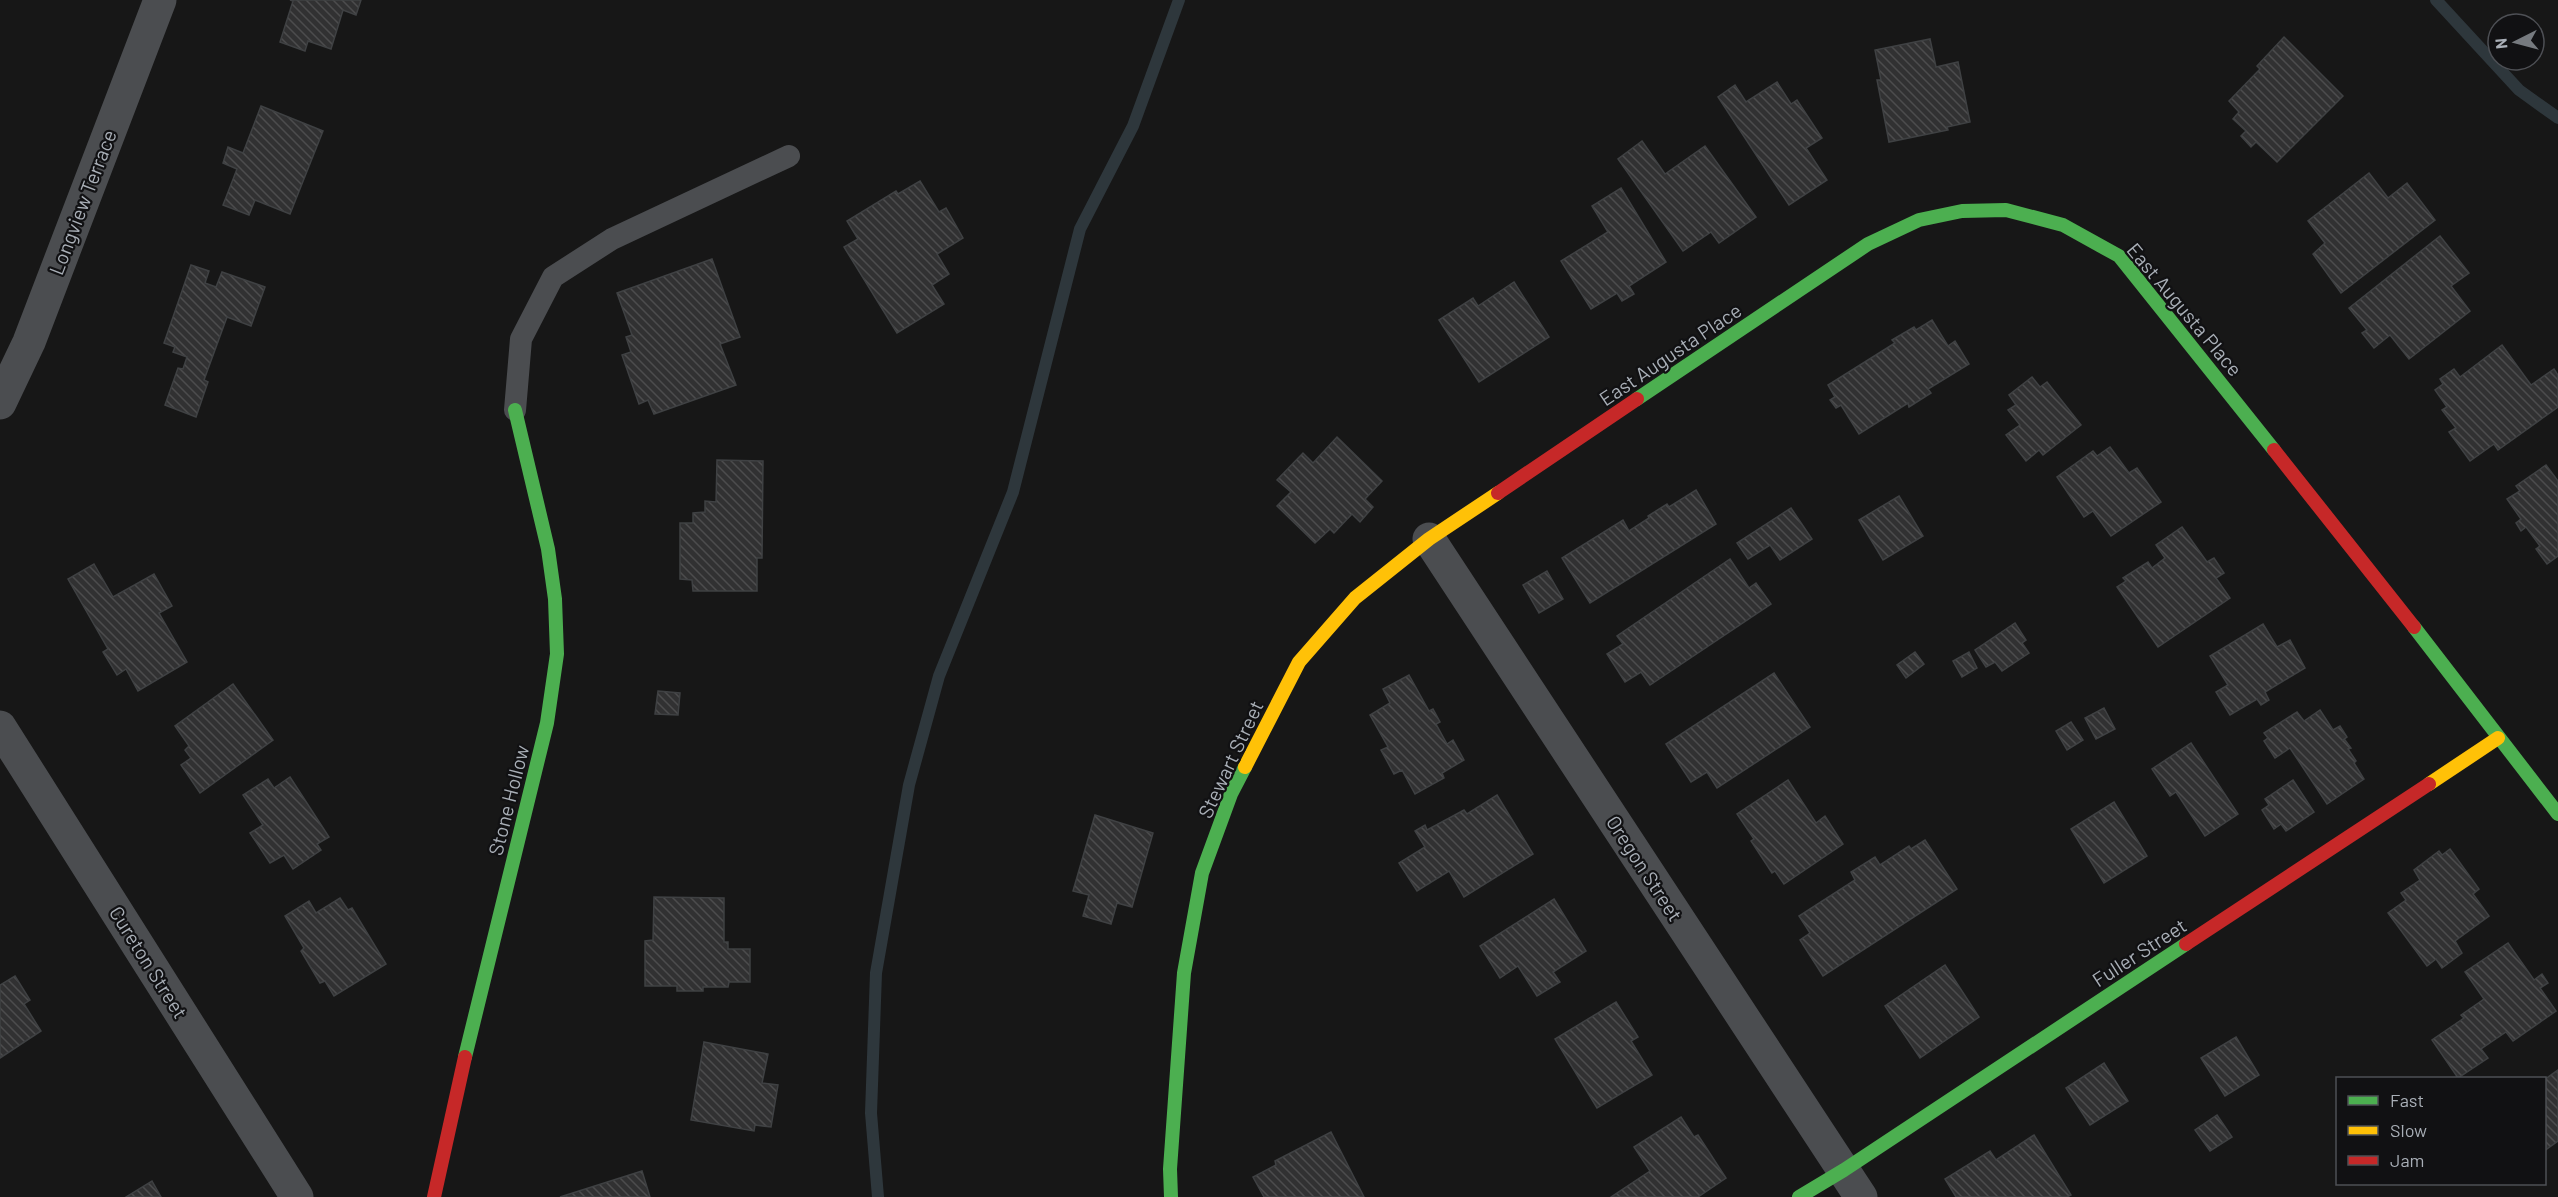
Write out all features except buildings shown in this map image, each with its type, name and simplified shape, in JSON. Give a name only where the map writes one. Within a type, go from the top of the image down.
[{"type":"street","name":"Longview Terrace","points":[[0,403],[29,342],[160,0]]},
{"type":"street","name":"East Augusta Place","points":[[1429,539],[1868,244],[1919,220],[1962,211],[2006,210],[2063,225],[2119,256],[2343,535],[2558,814]]},
{"type":"street","name":"Stone Hollow","points":[[434,1197],[455,1098],[547,723],[557,654],[555,599],[548,549],[515,410]]},
{"type":"street","name":"Oregon Street","points":[[1429,539],[1861,1197]]},
{"type":"street","name":"Stewart Street","points":[[1171,1197],[1170,1169],[1184,973],[1202,873],[1231,794],[1299,662],[1355,598],[1429,539]]},
{"type":"street","name":"Cureton Street","points":[[0,727],[297,1197]]},
{"type":"street","name":"Fuller Street","points":[[1799,1197],[1844,1170],[2499,738]]},
{"type":"lane","points":[[515,410],[521,339],[553,277],[612,239],[789,156]]},
{"type":"waterway","points":[[878,1197],[871,1113],[876,973],[909,785],[939,676],[1013,492],[1080,229],[1133,126],[1179,0]]},
{"type":"waterway","points":[[2436,0],[2519,90],[2558,118]]},
{"type":"traffic: fast","points":[[1637,399],[1868,244],[1919,220],[1962,211],[2006,210],[2063,225],[2119,256],[2274,450]]},
{"type":"traffic: fast","points":[[465,1057],[547,723],[557,654],[555,599],[548,549],[515,410]]},
{"type":"traffic: fast","points":[[2414,627],[2558,814]]},
{"type":"traffic: fast","points":[[1171,1197],[1170,1169],[1184,973],[1202,873],[1231,794],[1245,767]]},
{"type":"traffic: fast","points":[[1799,1197],[1844,1170],[2186,944]]},
{"type":"traffic: slow","points":[[1245,767],[1299,662],[1355,598],[1429,539],[1498,493]]},
{"type":"traffic: slow","points":[[2429,784],[2498,738]]},
{"type":"traffic: jam","points":[[1498,493],[1637,399]]},
{"type":"traffic: jam","points":[[2274,450],[2414,627]]},
{"type":"traffic: jam","points":[[2186,944],[2429,784]]},
{"type":"traffic: jam","points":[[434,1197],[465,1057]]}]
